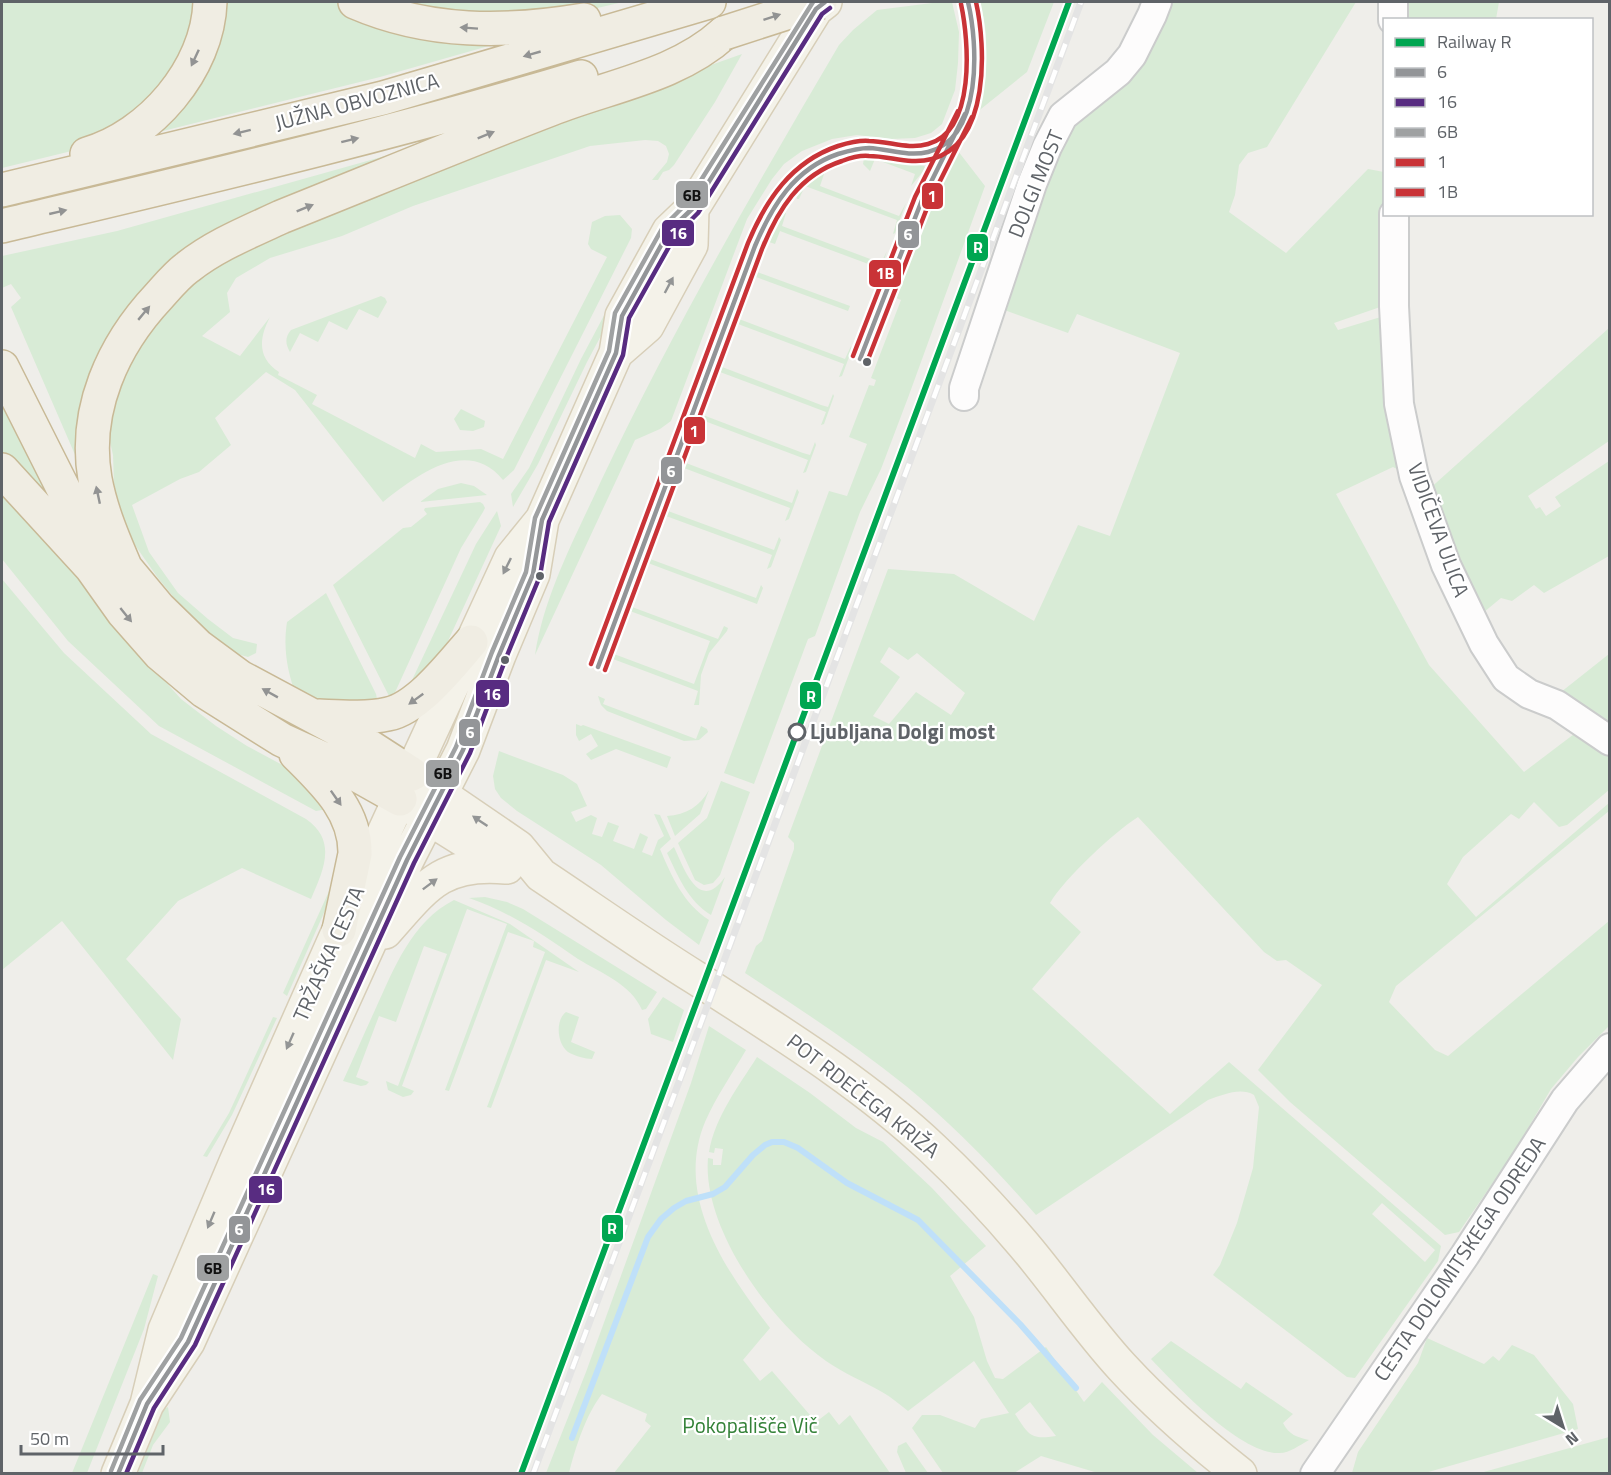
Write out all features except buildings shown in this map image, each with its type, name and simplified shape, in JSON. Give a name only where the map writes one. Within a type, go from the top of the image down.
[{"type":"highway","points":[[2,183],[32,168],[101,150],[138,128],[171,96],[192,66],[205,31],[210,2]]},
{"type":"highway","points":[[355,2],[424,23],[448,27],[503,30],[543,27],[592,18],[650,2]]},
{"type":"highway","name":"JUŽNA OBVOZNICA","points":[[2,190],[382,98],[709,2]]},
{"type":"highway","points":[[126,569],[101,508],[92,449],[95,416],[103,383],[121,345],[141,316],[188,267],[236,238],[281,217],[552,108],[724,33],[820,3]]},
{"type":"highway","name":"JUŽNA OBVOZNICA","points":[[2,226],[220,174],[567,81],[673,57]]},
{"type":"highway","points":[[2,367],[69,500],[91,567]]},
{"type":"highway","points":[[2,470],[91,567],[123,612],[160,654],[204,691],[282,740],[352,772],[406,786]]},
{"type":"highway","points":[[69,500],[159,608],[198,646],[240,677],[367,745],[406,786]]},
{"type":"highway","points":[[311,716],[364,717],[391,714],[414,701],[438,680],[471,642]]},
{"type":"highway","points":[[282,740],[329,789],[343,808],[353,829],[355,854],[339,930]]},
{"type":"main road","name":"TRŽAŠKA CESTA","points":[[147,1404],[188,1342],[406,860],[463,750],[533,574],[542,520],[616,353],[622,316],[669,231],[692,209],[820,3]]},
{"type":"main road","name":"TRŽAŠKA CESTA","points":[[118,1473],[147,1404],[165,1330],[236,1162],[339,930],[510,558],[542,520]]},
{"type":"main road","points":[[406,786],[434,807]]},
{"type":"main road","name":"POT RDEČEGA KRIŽA","points":[[434,807],[506,867],[541,875]]},
{"type":"main road","name":"POT RDEČEGA KRIŽA","points":[[434,807],[518,848],[541,875],[795,1041],[900,1120],[933,1149],[995,1212],[1097,1338],[1149,1396],[1174,1420],[1240,1473]]},
{"type":"main road","points":[[362,958],[423,890],[435,880],[468,867],[506,867]]},
{"type":"street","name":"DOLGI MOST","points":[[964,396],[964,388],[1032,184],[1047,147],[1063,116],[1118,72],[1132,54],[1157,2]]},
{"type":"street","points":[[1393,2],[1393,18]]},
{"type":"street","name":"VIDIČEVA ULICA","points":[[1394,216],[1394,306],[1400,404],[1414,476],[1446,565],[1484,644],[1506,678],[1529,694],[1557,705],[1610,741]]},
{"type":"street","name":"CESTA DOLOMITSKEGA ODREDA","points":[[1316,1473],[1478,1235],[1565,1100],[1610,1048]]},
{"type":"green space","points":[[2,2],[201,2],[200,12],[162,93],[88,147],[2,168]]},
{"type":"green space","points":[[218,2],[336,2],[381,19],[499,43],[380,77],[143,136]]},
{"type":"green space","points":[[384,2],[623,2],[559,17],[525,21]]},
{"type":"green space","points":[[952,2],[959,32],[955,90],[942,124],[931,133],[915,138],[891,139],[857,135],[832,139],[802,151],[784,164],[772,179],[747,219],[671,421],[660,429],[635,440],[535,655],[539,632],[553,588],[628,425],[715,260],[839,45],[877,10]]},
{"type":"green space","points":[[979,2],[1054,2],[1027,72],[976,113],[986,57],[985,29]]},
{"type":"green space","points":[[1161,2],[1356,2],[1267,147],[1248,153],[1239,165],[1235,195],[1229,212],[1286,253],[1368,169],[1383,172],[1383,306],[1334,323],[1338,330],[1384,316],[1407,474],[1393,467],[1336,494],[1429,665],[1524,772],[1582,728],[1610,749],[1609,790],[1567,825],[1559,827],[1534,802],[1519,819],[1511,814],[1463,857],[1447,884],[1476,917],[1609,803],[1609,811],[1396,986],[1389,1002],[1435,1050],[1448,1056],[1609,921],[1609,1026],[1578,1057],[1551,1089],[1514,1152],[1459,1232],[1445,1235],[1290,1102],[1258,1070],[1322,985],[1286,960],[1277,961],[1264,952],[1138,817],[1090,857],[1050,903],[1081,932],[1032,989],[1170,1114],[1229,1062],[1441,1246],[1438,1261],[1355,1378],[1347,1377],[1213,1275],[1220,1265],[1237,1223],[1253,1168],[1259,1107],[1254,1095],[1237,1092],[1208,1100],[1036,1215],[974,1148],[906,1086],[847,1042],[745,973],[756,946],[762,941],[794,849],[794,843],[788,837],[888,569],[954,574],[1034,621],[1078,525],[1110,536],[1180,353],[1077,314],[1068,333],[999,308],[1052,149]],"holes":[[[889,647],[908,660],[917,653],[965,693],[951,715],[916,692],[889,724],[873,716],[900,677],[880,662]],[[1382,1203],[1435,1250],[1425,1262],[1372,1214]]]},
{"type":"green space","points":[[1400,2],[1499,2],[1496,18],[1400,18]]},
{"type":"green space","points":[[742,54],[715,102],[674,165],[663,172],[658,180],[652,180],[667,162],[669,154],[666,146],[658,141],[645,140],[590,146],[413,206],[342,236],[270,258],[236,278],[227,293],[230,312],[202,336],[240,356],[270,317],[262,340],[264,354],[279,372],[278,375],[317,395],[312,404],[415,458],[421,444],[436,452],[481,449],[503,459],[607,257],[591,249],[588,244],[592,222],[605,216],[620,215],[632,229],[631,238],[514,470],[503,480],[489,467],[474,461],[458,461],[426,472],[383,502],[295,390],[266,372],[215,418],[231,445],[199,472],[180,479],[132,505],[149,552],[178,593],[233,638],[257,644],[256,653],[248,657],[237,654],[217,641],[180,605],[158,578],[130,538],[118,503],[114,484],[113,455],[105,420],[147,321],[230,252],[680,76]]},
{"type":"green space","points":[[423,143],[192,253],[76,457],[11,307],[21,298],[11,284],[2,288],[2,256],[117,231],[385,156]]},
{"type":"green space","points":[[958,151],[985,186],[881,469],[860,512],[815,636],[808,639],[754,784],[724,773],[829,491],[847,496],[867,444],[849,437],[869,385],[874,386],[876,380],[871,378],[901,300],[894,297],[932,199]]},
{"type":"green space","points":[[871,154],[926,168],[911,186],[915,174],[875,159],[870,171],[863,164],[864,158]]},
{"type":"green space","points":[[822,169],[824,174],[820,186],[899,216],[906,203],[895,233],[893,234],[897,220],[805,186],[797,199],[795,192]]},
{"type":"green space","points":[[783,212],[786,213],[782,226],[881,263],[887,251],[877,281],[875,282],[879,268],[780,231],[775,244],[769,242],[768,236]]},
{"type":"green space","points":[[638,251],[641,253],[636,270],[587,362],[538,464],[513,507],[511,494],[529,468],[581,359]]},
{"type":"green space","points":[[762,258],[757,272],[850,306],[848,311],[756,277],[749,289],[759,259]]},
{"type":"green space","points":[[381,296],[387,302],[378,318],[359,309],[347,330],[329,321],[318,342],[300,333],[290,352],[286,341],[291,330]]},
{"type":"green space","points":[[744,306],[739,319],[845,359],[851,346],[852,349],[842,376],[839,377],[844,364],[738,324],[732,337],[741,307]]},
{"type":"green space","points":[[1609,328],[1609,441],[1528,496],[1536,509],[1540,507],[1546,516],[1561,506],[1555,497],[1609,461],[1609,556],[1544,593],[1534,585],[1512,601],[1501,598],[1478,617],[1427,491]]},
{"type":"green space","points":[[726,354],[722,367],[821,405],[828,407],[833,394],[824,424],[821,425],[826,412],[720,372],[714,385],[713,382],[723,355]]},
{"type":"green space","points":[[2,395],[71,532],[2,459]]},
{"type":"green space","points":[[707,401],[703,415],[803,453],[810,455],[815,442],[816,445],[806,472],[803,473],[808,460],[702,420],[696,433],[695,430]]},
{"type":"green space","points":[[461,409],[485,421],[484,427],[473,431],[460,430],[454,419]]},
{"type":"green space","points":[[691,450],[686,463],[792,503],[797,489],[799,492],[789,519],[785,521],[790,508],[684,468],[678,481],[687,451]]},
{"type":"green space","points":[[461,483],[474,486],[487,495],[420,502],[438,489]]},
{"type":"green space","points":[[2,489],[66,560],[110,620],[181,699],[247,746],[288,768],[333,808],[316,811],[159,726],[68,641],[2,559]]},
{"type":"green space","points":[[672,497],[668,511],[774,550],[779,537],[781,540],[771,567],[767,569],[772,555],[666,516],[661,529],[659,526],[669,499]]},
{"type":"green space","points":[[480,502],[485,508],[461,548],[392,699],[333,585],[403,528],[411,527],[427,514],[425,508]]},
{"type":"green space","points":[[497,511],[501,526],[436,667],[405,695],[476,544]]},
{"type":"green space","points":[[655,545],[650,559],[756,598],[761,585],[763,588],[757,604],[648,563],[643,577],[641,574],[651,547]]},
{"type":"green space","points":[[2,579],[64,653],[151,734],[306,819],[322,837],[325,857],[320,878],[311,899],[242,868],[178,901],[126,959],[181,1019],[173,1060],[62,921],[2,970]]},
{"type":"green space","points":[[326,593],[376,694],[378,704],[336,710],[296,695],[287,659],[285,641],[287,622]]},
{"type":"green space","points":[[636,593],[632,607],[718,639],[724,626],[728,628],[709,653],[701,675],[699,705],[694,705],[698,691],[613,659],[607,673],[618,641],[614,654],[694,684],[710,641],[630,611],[624,624],[623,621]]},
{"type":"green space","points":[[1609,654],[1609,734],[1556,696]]},
{"type":"green space","points":[[598,696],[605,699],[603,704],[696,739],[701,726],[708,732],[699,740],[684,741],[607,711],[601,705]]},
{"type":"green space","points":[[576,724],[671,757],[667,768],[616,749],[591,760],[586,754],[598,746],[591,734],[579,741],[576,735]]},
{"type":"green space","points":[[499,751],[563,775],[577,784],[587,806],[571,812],[576,822],[591,815],[597,818],[592,834],[602,837],[608,822],[619,826],[613,841],[634,849],[640,833],[648,837],[642,852],[652,856],[658,840],[664,836],[654,814],[660,815],[671,839],[660,849],[669,870],[679,889],[692,906],[709,920],[699,945],[601,865],[517,811],[501,798],[495,789],[493,776]]},
{"type":"green space","points":[[721,781],[750,792],[720,875],[713,883],[704,885],[695,880],[678,843],[707,818]]},
{"type":"green space","points":[[709,790],[700,814],[675,836],[667,816],[692,809]]},
{"type":"green space","points":[[341,830],[346,845],[343,870],[287,996],[283,993],[339,869],[338,839]]},
{"type":"green space","points":[[674,847],[688,875],[700,889],[707,891],[716,887],[725,877],[711,915],[696,903],[680,879],[667,853]]},
{"type":"green space","points":[[485,897],[507,902],[523,909],[657,992],[646,1009],[642,1010],[631,993],[614,980],[512,917],[469,898]]},
{"type":"green space","points":[[454,900],[510,924],[579,972],[546,960],[491,1108],[487,1107],[545,952],[533,947],[534,941],[508,932],[449,1091],[445,1090],[507,924],[467,909],[402,1086],[414,1091],[411,1095],[403,1097],[388,1090],[386,1081],[398,1086],[447,954],[424,946],[396,1022],[379,1016],[356,1077],[369,1082],[361,1086],[343,1081],[389,979],[406,948],[426,921],[439,909]]},
{"type":"green space","points":[[663,997],[684,1010],[673,1042],[651,1034],[648,1019]]},
{"type":"green space","points":[[566,1012],[579,1017],[571,1042],[595,1052],[592,1059],[583,1058],[564,1048],[559,1026]]},
{"type":"green space","points":[[273,1017],[277,1018],[232,1115],[207,1157],[203,1156],[229,1113]]},
{"type":"green space","name":"Pokopališče Vič","points":[[709,1026],[746,1050],[705,1122],[697,1150],[696,1178],[700,1205],[709,1232],[737,1282],[770,1328],[743,1360],[760,1381],[772,1371],[816,1422],[829,1412],[839,1425],[850,1415],[890,1473],[614,1473],[651,1426],[645,1421],[647,1414],[602,1394],[586,1421],[569,1473],[546,1473],[586,1372],[691,1083]]},
{"type":"green space","points":[[757,1057],[856,1128],[883,1142],[932,1188],[986,1246],[950,1276],[974,1317],[987,1361],[995,1378],[1003,1379],[1046,1347],[1084,1402],[1102,1382],[1153,1435],[1198,1473],[1098,1473],[1041,1456],[1014,1473],[943,1473],[912,1428],[922,1415],[940,1415],[975,1428],[981,1419],[1009,1413],[974,1361],[908,1411],[885,1394],[826,1361],[805,1344],[763,1299],[744,1272],[728,1243],[716,1214],[709,1185],[708,1158],[713,1159],[713,1165],[721,1165],[723,1149],[715,1148],[714,1153],[709,1152],[716,1127]],"holes":[[[1030,1402],[1056,1436],[1041,1437],[1031,1434],[1015,1414]]]},
{"type":"green space","points":[[153,1274],[158,1276],[144,1329],[87,1473],[72,1473]]},
{"type":"green space","points":[[1427,1338],[1484,1364],[1493,1356],[1499,1361],[1512,1345],[1534,1355],[1573,1404],[1578,1429],[1425,1473],[1352,1473],[1358,1452],[1418,1363]]},
{"type":"green space","points":[[1171,1341],[1241,1389],[1246,1382],[1293,1414],[1283,1423],[1285,1427],[1294,1435],[1309,1440],[1280,1453],[1264,1451],[1229,1431],[1193,1401],[1151,1359]]},
{"type":"green space","points":[[168,1407],[170,1422],[153,1445],[142,1473],[138,1473],[164,1409]]},
{"type":"green space","points":[[1609,1437],[1609,1473],[1480,1473]]},
{"type":"green space","points":[[906,1442],[928,1473],[906,1473],[897,1452],[898,1446]]},
{"type":"waterway","points":[[572,1438],[648,1237],[661,1219],[674,1208],[686,1201],[713,1194],[725,1187],[753,1155],[772,1142],[784,1142],[798,1148],[847,1183],[918,1220],[1020,1324],[1076,1388]]},
{"type":"railway","points":[[533,1474],[1081,2]]},
{"type":"rail line","name":"R","points":[[521,1474],[1069,2]]},
{"type":"transit line","name":"6B","points":[[111,1471],[140,1400],[181,1338],[400,857],[456,747],[492,652],[526,572],[535,518],[609,351],[615,313],[663,227],[686,204],[813,2]]},
{"type":"transit line","name":"6","points":[[118,1474],[147,1404],[188,1342],[407,860],[463,750],[533,574],[542,520],[616,353],[622,316],[669,231],[692,209],[816,9],[825,2]]},
{"type":"transit line","name":"6","points":[[598,667],[755,246],[769,217],[777,203],[797,179],[822,161],[857,149],[869,148],[906,153],[928,152],[946,143],[959,129],[972,88],[974,64],[974,41],[968,2]]},
{"type":"transit line","name":"1","points":[[605,670],[762,249],[775,221],[802,185],[827,167],[855,157],[865,156],[924,161],[951,150],[965,134],[974,114],[980,91],[981,43],[976,2]]},
{"type":"transit line","name":"1B","points":[[591,664],[748,243],[763,212],[782,184],[794,172],[821,153],[838,146],[861,141],[921,146],[944,136],[955,122],[962,104],[966,83],[966,40],[961,4]]},
{"type":"transit line","name":"16","points":[[126,1474],[154,1408],[195,1345],[414,863],[470,753],[540,576],[549,522],[623,355],[629,318],[675,236],[698,213],[822,14],[830,8]]},
{"type":"transit line","name":"1B","points":[[853,356],[915,197],[958,111]]},
{"type":"transit line","name":"6","points":[[860,359],[922,200],[965,114]]},
{"type":"transit line","name":"1","points":[[867,362],[929,203],[972,117]]},
{"type":"place","name":"Ljubljana Dolgi most","points":[[797,732]]}]
